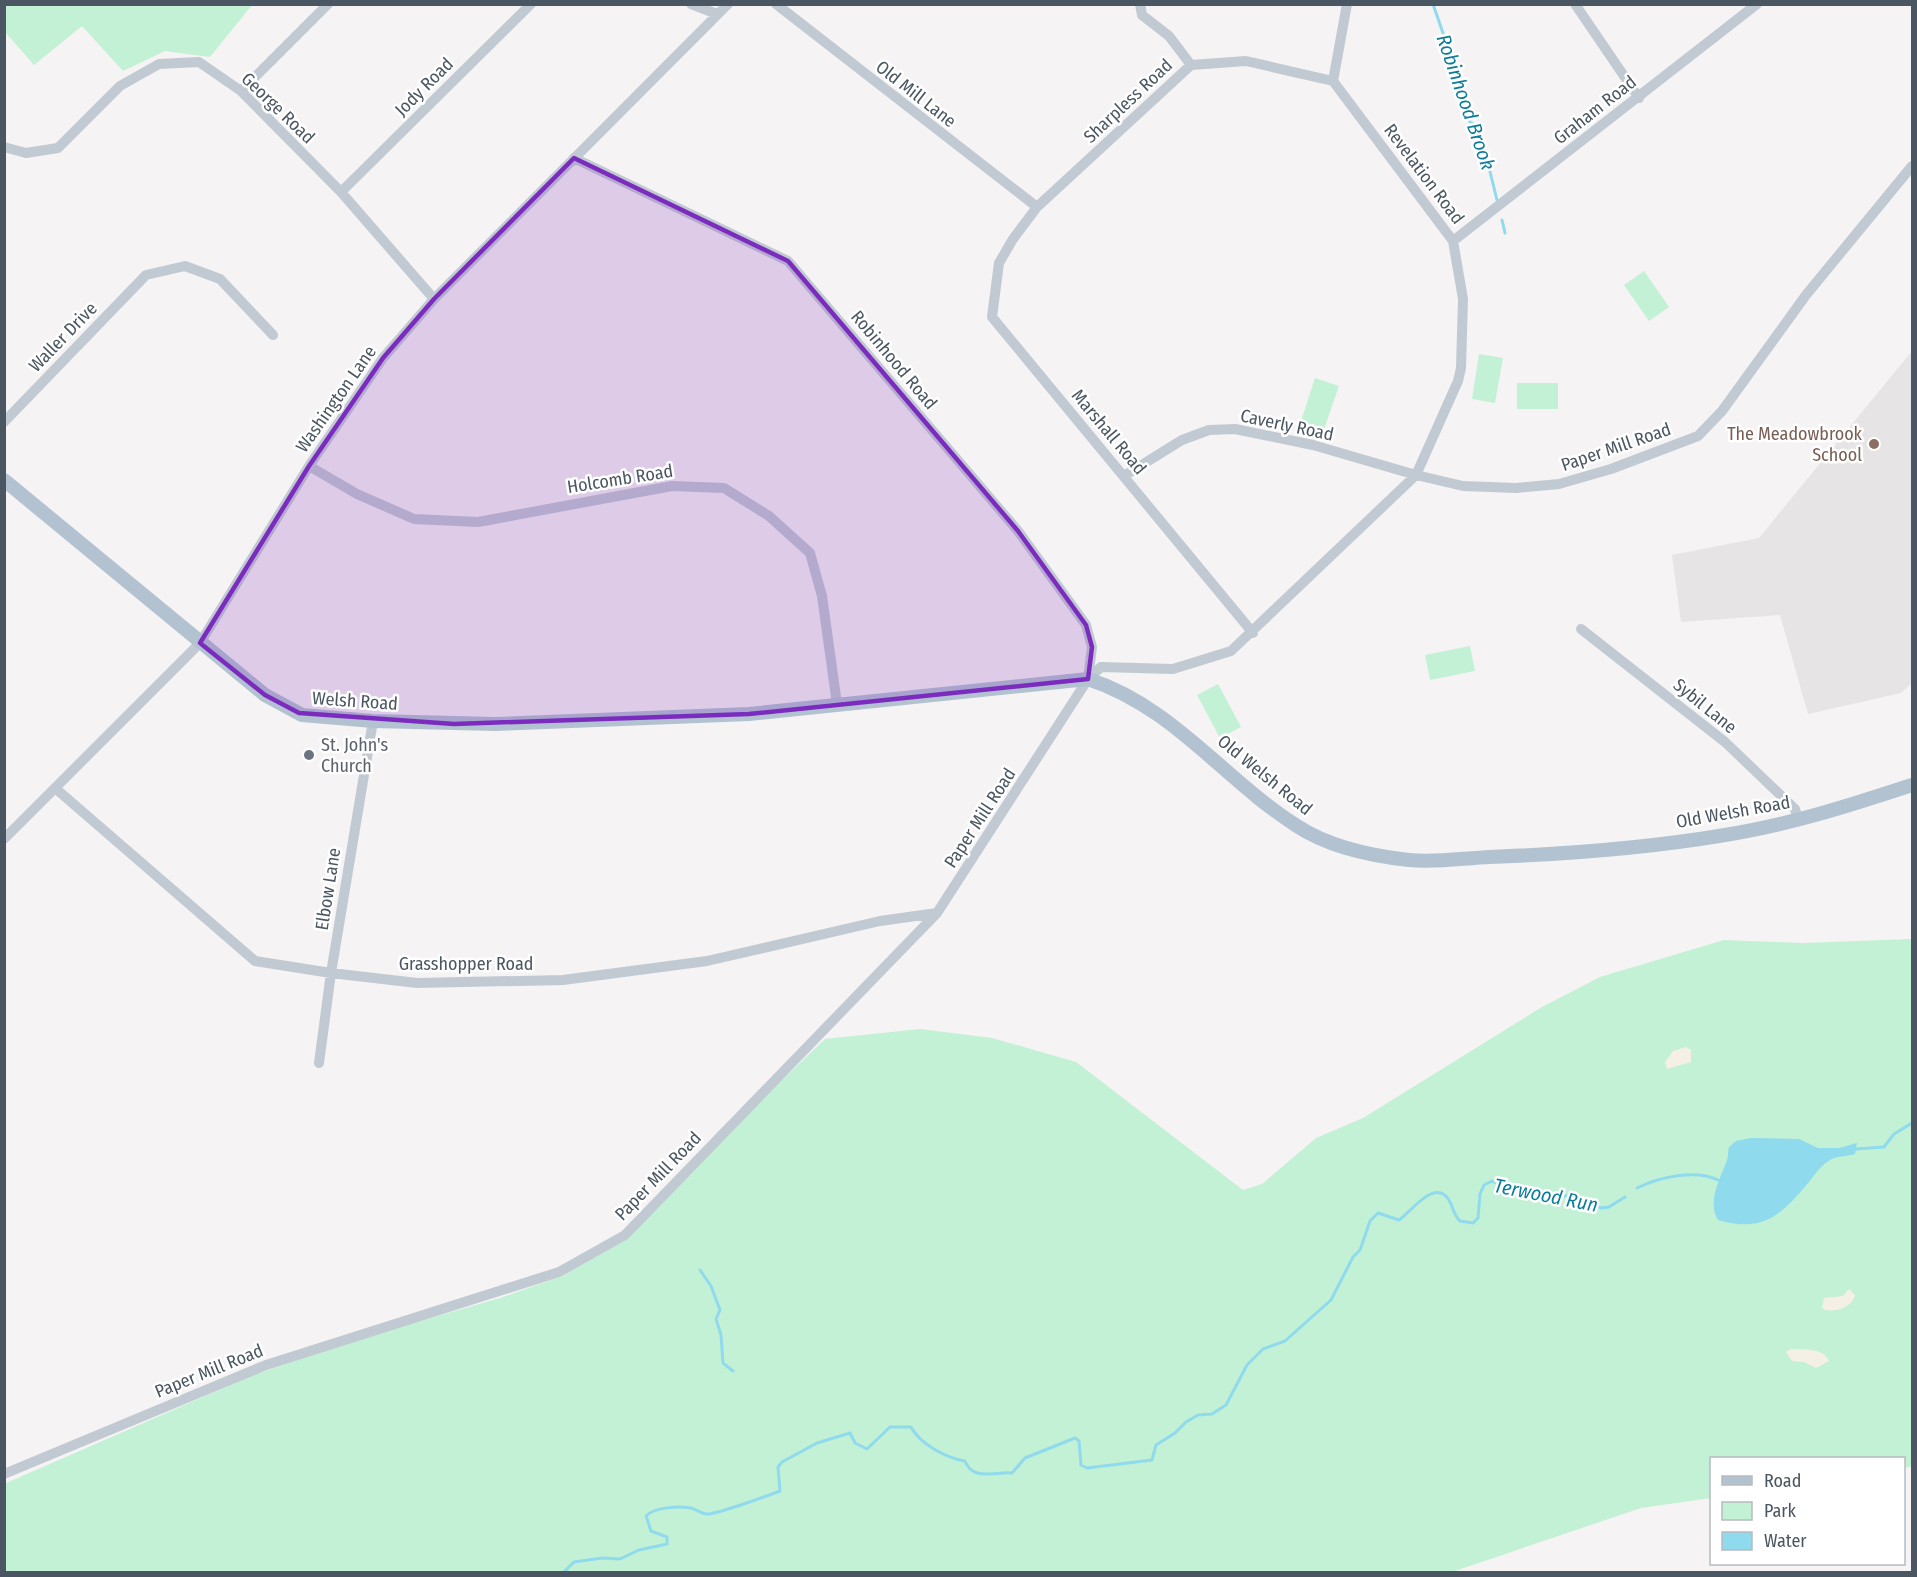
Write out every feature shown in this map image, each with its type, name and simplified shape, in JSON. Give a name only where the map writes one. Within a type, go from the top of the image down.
[{"type":"main road","name":"Welsh Road","points":[[4,480],[265,695],[303,715],[373,721],[475,724],[749,714]]},
{"type":"main road","name":"Old Welsh Road","points":[[749,714],[1088,679],[1116,688],[1140,700],[1199,744],[1240,782],[1298,827],[1349,849],[1411,860],[1542,855],[1725,835],[1797,819],[1912,785]]},
{"type":"street","points":[[241,91],[328,4]]},
{"type":"street","name":"Jody Road","points":[[341,192],[531,4]]},
{"type":"street","points":[[691,4],[717,14]]},
{"type":"street","name":"Washington Lane","points":[[4,839],[200,643],[309,466],[383,358],[434,298],[728,4]]},
{"type":"street","name":"Old Mill Lane","points":[[777,4],[1037,207]]},
{"type":"street","points":[[1140,4],[1142,15],[1169,36],[1191,65]]},
{"type":"street","points":[[1333,81],[1347,4]]},
{"type":"street","points":[[1575,4],[1639,98]]},
{"type":"street","name":"Graham Road","points":[[1453,242],[1757,4]]},
{"type":"street","name":"Sharpless Road","points":[[1013,239],[1037,207],[1191,65],[1246,61],[1333,81]]},
{"type":"street","name":"George Road","points":[[4,147],[26,153],[58,148],[120,86],[159,64],[199,62],[241,91],[341,192],[434,298]]},
{"type":"street","name":"Revelation Road","points":[[1333,81],[1453,242],[1463,299],[1461,368],[1458,381],[1416,475]]},
{"type":"street","name":"Robinhood Road","points":[[574,158],[788,261],[1018,531],[1079,615],[1086,625],[1092,647],[1088,679]]},
{"type":"street","name":"Paper Mill Road","points":[[1416,475],[1463,486],[1516,488],[1559,484],[1611,470],[1698,436],[1722,411],[1806,295],[1912,166]]},
{"type":"street","name":"Marshall Road","points":[[1013,239],[999,263],[992,317],[1253,633]]},
{"type":"street","name":"Waller Drive","points":[[4,422],[146,274],[185,266],[220,279],[273,336]]},
{"type":"street","name":"Caverly Road","points":[[1124,476],[1182,440],[1209,430],[1235,429],[1313,445],[1416,475]]},
{"type":"street","name":"Holcomb Road","points":[[309,466],[357,494],[414,519],[478,522],[672,486],[724,488],[769,516],[810,553],[822,596],[837,704]]},
{"type":"street","points":[[1088,679],[1101,667],[1173,669],[1231,651],[1253,633],[1416,475]]},
{"type":"street","name":"Sybil Lane","points":[[1581,629],[1725,742],[1794,809],[1797,819]]},
{"type":"street","name":"Paper Mill Road","points":[[4,1474],[266,1365],[559,1272],[625,1235],[937,913],[1088,679]]},
{"type":"street","name":"Elbow Lane","points":[[319,1063],[331,973],[373,721]]},
{"type":"street","name":"Grasshopper Road","points":[[55,788],[255,961],[331,973],[417,983],[563,980],[707,961],[880,921],[937,913]]},
{"type":"highlighted area","points":[[574,158],[788,261],[1018,531],[1086,625],[1092,647],[1088,679],[749,714],[454,724],[299,713],[265,695],[200,643],[309,466],[383,358],[434,299]]},
{"type":"shaded area","name":"The Meadowbrook School","points":[[1912,351],[1912,683],[1901,693],[1808,714],[1780,615],[1681,622],[1672,555],[1759,538]]},
{"type":"green space","points":[[4,5],[252,5],[210,57],[165,51],[123,71],[82,26],[34,65],[5,32]]},
{"type":"green space","points":[[1644,271],[1669,307],[1649,321],[1624,285]]},
{"type":"green space","points":[[1479,354],[1503,358],[1495,403],[1472,399]]},
{"type":"green space","points":[[1315,378],[1339,386],[1323,432],[1300,424]]},
{"type":"green space","points":[[1517,383],[1558,383],[1558,409],[1517,409]]},
{"type":"green space","points":[[1470,646],[1475,671],[1430,680],[1425,655]]},
{"type":"green space","points":[[1218,684],[1241,727],[1220,738],[1197,695]]},
{"type":"green space","points":[[1912,939],[1912,1466],[1905,1468],[1905,1457],[1710,1457],[1710,1498],[1641,1508],[1452,1572],[5,1572],[4,1484],[251,1376],[351,1341],[500,1298],[562,1276],[629,1238],[761,1100],[825,1039],[920,1029],[992,1038],[1076,1062],[1243,1190],[1262,1184],[1316,1138],[1363,1118],[1542,1007],[1600,977],[1724,940],[1802,943]]},
{"type":"sand","points":[[1686,1047],[1691,1050],[1691,1062],[1667,1069],[1665,1062],[1673,1051]]},
{"type":"sand","points":[[1849,1289],[1855,1295],[1842,1309],[1831,1311],[1822,1308],[1824,1298],[1843,1296]]},
{"type":"sand","points":[[1791,1349],[1818,1351],[1829,1361],[1816,1368],[1804,1362],[1792,1361],[1786,1352]]},
{"type":"water","points":[[1751,1138],[1799,1139],[1818,1148],[1839,1148],[1857,1143],[1855,1154],[1834,1158],[1825,1164],[1789,1204],[1770,1218],[1748,1224],[1718,1220],[1714,1196],[1729,1147],[1736,1141]]},
{"type":"waterway","name":"Robinhood Brook","points":[[1433,4],[1445,39],[1445,50],[1454,68],[1470,122],[1479,127],[1497,200]]},
{"type":"waterway","name":"Robinhood Brook","points":[[1502,220],[1505,233]]},
{"type":"waterway","name":"Terwood Run","points":[[1856,1149],[1884,1147],[1894,1134],[1912,1123]]},
{"type":"waterway","name":"Terwood Run","points":[[1637,1188],[1678,1176],[1699,1175],[1718,1180]]},
{"type":"waterway","name":"Terwood Run","points":[[564,1572],[574,1562],[602,1558],[620,1559],[639,1550],[667,1544],[667,1537],[651,1531],[646,1516],[655,1511],[686,1507],[708,1514],[733,1508],[780,1491],[778,1467],[782,1462],[817,1443],[850,1433],[855,1443],[867,1449],[890,1427],[911,1427],[934,1449],[965,1461],[973,1471],[986,1474],[1012,1473],[1025,1458],[1075,1438],[1079,1441],[1081,1465],[1087,1468],[1152,1460],[1156,1445],[1175,1433],[1186,1422],[1198,1415],[1212,1414],[1226,1405],[1247,1365],[1263,1349],[1285,1341],[1331,1300],[1353,1257],[1360,1250],[1370,1221],[1378,1213],[1399,1220],[1423,1199],[1437,1192],[1449,1200],[1460,1221],[1473,1223],[1478,1218],[1480,1194],[1484,1185],[1492,1181],[1547,1198],[1572,1195],[1601,1208],[1609,1207],[1625,1197]]},
{"type":"waterway","points":[[700,1270],[711,1286],[720,1310],[716,1319],[721,1335],[723,1363],[733,1371]]},
{"type":"place","name":"The Meadowbrook School","points":[[1874,444]]},
{"type":"place","name":"St. John's Church","points":[[309,755]]}]
